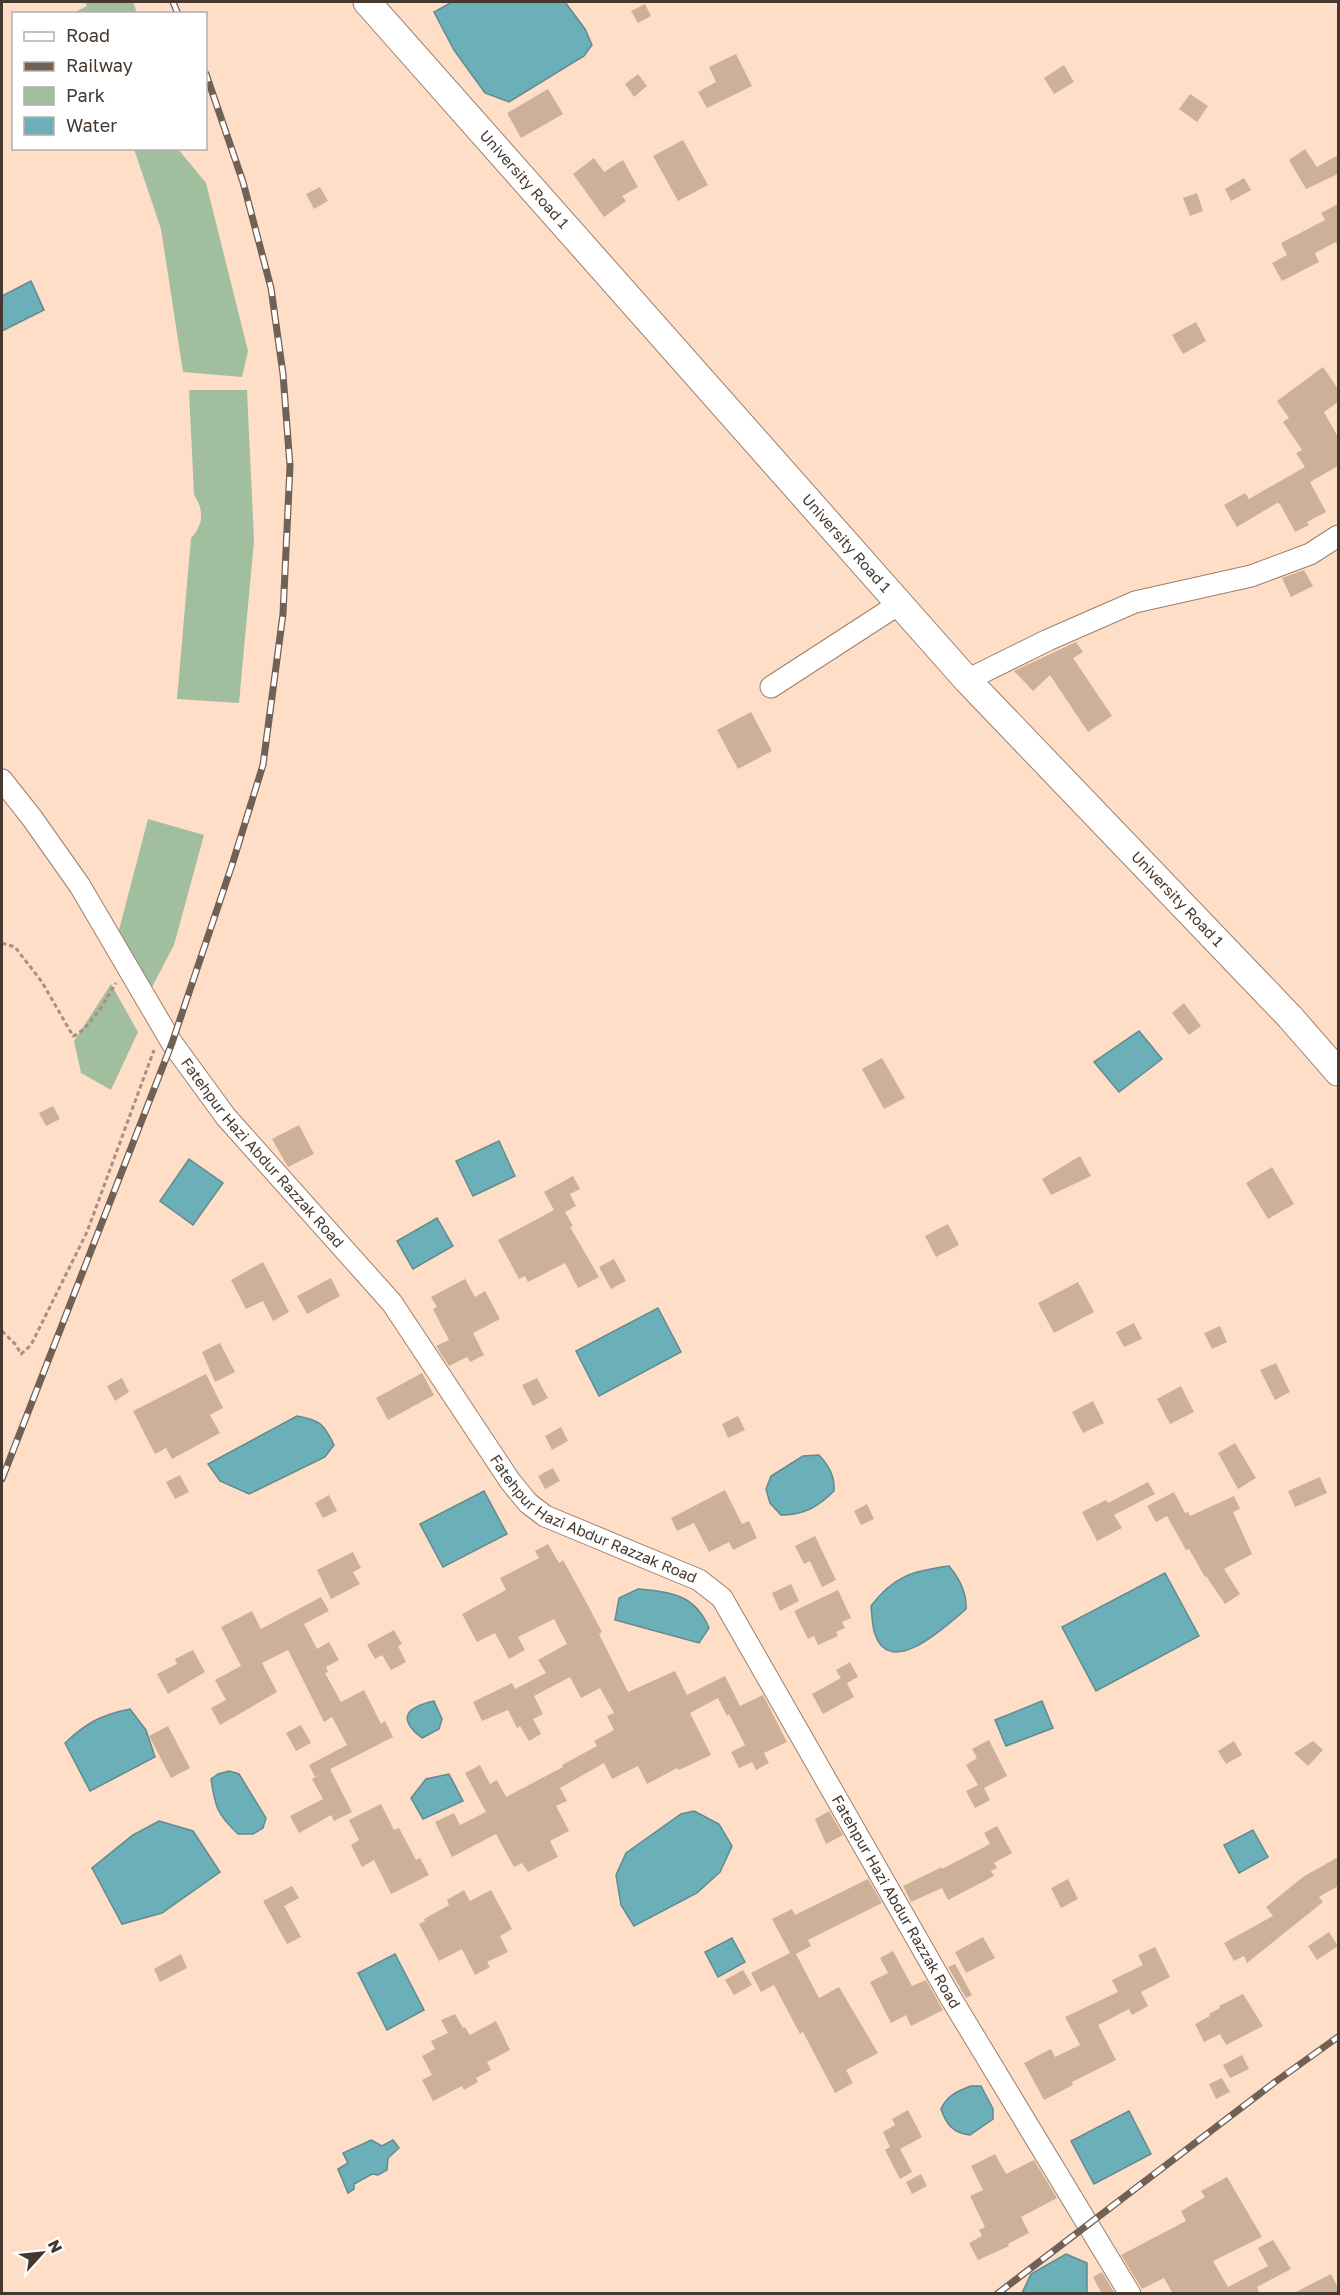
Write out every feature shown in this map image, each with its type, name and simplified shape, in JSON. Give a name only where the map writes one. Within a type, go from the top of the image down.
[{"type":"main road","name":"University Road 1","points":[[367,2],[967,680],[1290,1017],[1338,1072]]},
{"type":"street","points":[[967,680],[1048,640],[1135,602],[1251,576],[1311,554],[1338,536]]},
{"type":"street","points":[[771,687],[899,604]]},
{"type":"street","name":"Fatehpur Hazi Abdur Razzak Road","points":[[2,780],[80,886],[172,1043],[226,1117],[392,1303],[510,1481],[528,1503],[545,1516],[699,1580],[722,1598],[949,1995],[1130,2294]]},
{"type":"path","points":[[2,943],[15,947],[42,982],[73,1036],[77,1035],[95,1014],[128,968]]},
{"type":"path","points":[[2,1331],[16,1345],[21,1354],[31,1345],[87,1232],[162,1026]]},
{"type":"green space","points":[[85,2],[133,2],[137,12],[75,12],[87,6]]},
{"type":"green space","points":[[134,150],[179,150],[206,183],[248,351],[242,377],[183,372],[161,229]]},
{"type":"green space","points":[[189,390],[247,390],[254,540],[239,703],[177,699],[191,538],[201,517],[200,506],[194,495]]},
{"type":"green space","points":[[148,819],[204,835],[174,945],[150,991],[127,959],[119,930]]},
{"type":"green space","points":[[111,984],[138,1032],[111,1090],[81,1073],[74,1041]]},
{"type":"water","points":[[452,2],[565,2],[585,29],[592,45],[584,56],[509,102],[485,93],[454,50],[434,12]]},
{"type":"water","points":[[31,281],[44,310],[2,331],[2,296]]},
{"type":"water","points":[[1139,1031],[1162,1059],[1119,1092],[1094,1062]]},
{"type":"water","points":[[499,1141],[515,1176],[473,1196],[456,1161]]},
{"type":"water","points":[[189,1159],[223,1183],[193,1225],[160,1201]]},
{"type":"water","points":[[437,1218],[453,1246],[413,1269],[397,1241]]},
{"type":"water","points":[[658,1308],[681,1352],[599,1396],[576,1351]]},
{"type":"water","points":[[297,1416],[316,1421],[327,1432],[334,1445],[325,1457],[249,1494],[220,1481],[208,1464]]},
{"type":"water","points":[[819,1455],[831,1472],[834,1491],[810,1509],[797,1514],[781,1515],[770,1503],[766,1489],[771,1476],[803,1456]]},
{"type":"water","points":[[484,1491],[507,1534],[443,1567],[420,1524]]},
{"type":"water","points":[[949,1566],[962,1586],[966,1609],[919,1645],[905,1651],[893,1652],[882,1647],[874,1631],[871,1606],[879,1596],[896,1581],[914,1573]]},
{"type":"water","points":[[1165,1573],[1199,1636],[1096,1691],[1062,1627]]},
{"type":"water","points":[[638,1589],[671,1594],[689,1602],[696,1608],[709,1628],[699,1643],[615,1620],[619,1598]]},
{"type":"water","points":[[434,1701],[442,1719],[439,1729],[422,1738],[409,1725],[408,1714],[417,1706]]},
{"type":"water","points":[[1042,1701],[1053,1728],[1006,1746],[995,1720]]},
{"type":"water","points":[[130,1709],[146,1730],[155,1757],[90,1791],[65,1743],[95,1721]]},
{"type":"water","points":[[229,1771],[239,1774],[266,1818],[263,1828],[253,1834],[238,1834],[225,1821],[216,1803],[211,1779]]},
{"type":"water","points":[[449,1774],[463,1801],[423,1819],[411,1798],[426,1779]]},
{"type":"water","points":[[694,1811],[719,1824],[732,1846],[720,1872],[697,1893],[634,1926],[621,1905],[616,1875],[626,1853],[681,1814]]},
{"type":"water","points":[[159,1821],[193,1831],[220,1872],[162,1913],[122,1924],[92,1868],[133,1835]]},
{"type":"water","points":[[1253,1830],[1268,1857],[1239,1873],[1224,1845]]},
{"type":"water","points":[[732,1938],[745,1962],[718,1977],[705,1952]]},
{"type":"water","points":[[395,1954],[424,2010],[387,2030],[358,1973]]},
{"type":"water","points":[[971,2086],[981,2086],[993,2109],[993,2119],[970,2135],[951,2127],[941,2109],[950,2097]]},
{"type":"water","points":[[1129,2111],[1151,2154],[1094,2184],[1071,2141]]},
{"type":"water","points":[[371,2140],[382,2146],[393,2140],[399,2148],[388,2158],[387,2170],[378,2175],[372,2174],[354,2184],[354,2189],[348,2193],[338,2169],[348,2163],[343,2153]]},
{"type":"water","points":[[1066,2254],[1087,2263],[1087,2293],[1022,2293],[1031,2274]]},
{"type":"building","points":[[645,4],[651,16],[638,23],[631,11]]},
{"type":"building","points":[[736,54],[752,86],[707,108],[698,92],[716,82],[709,67]]},
{"type":"building","points":[[1064,65],[1074,82],[1054,94],[1044,78]]},
{"type":"building","points":[[638,74],[647,86],[634,97],[625,84]]},
{"type":"building","points":[[548,89],[563,114],[521,138],[507,113]]},
{"type":"building","points":[[1190,94],[1208,106],[1197,122],[1179,109]]},
{"type":"building","points":[[683,140],[708,185],[678,201],[653,156]]},
{"type":"building","points":[[1305,149],[1317,167],[1338,155],[1338,174],[1306,189],[1289,160]]},
{"type":"building","points":[[594,158],[604,172],[623,160],[638,187],[622,196],[626,201],[604,217],[573,174]]},
{"type":"building","points":[[1244,178],[1251,190],[1231,201],[1225,189]]},
{"type":"building","points":[[320,187],[328,201],[314,209],[306,194]]},
{"type":"building","points":[[1197,193],[1203,211],[1190,216],[1183,198]]},
{"type":"building","points":[[1338,204],[1338,247],[1336,242],[1315,253],[1319,262],[1282,281],[1272,263],[1287,255],[1281,243],[1325,220],[1321,213]]},
{"type":"building","points":[[1196,322],[1206,341],[1183,354],[1172,335]]},
{"type":"building","points":[[1323,367],[1338,389],[1338,402],[1324,412],[1338,437],[1338,466],[1310,482],[1326,512],[1307,522],[1309,525],[1295,532],[1280,504],[1277,503],[1237,527],[1224,505],[1245,493],[1249,499],[1305,467],[1296,453],[1302,450],[1283,422],[1289,418],[1277,401]]},
{"type":"building","points":[[1304,570],[1313,586],[1291,597],[1282,578]]},
{"type":"building","points":[[1076,642],[1083,652],[1073,658],[1112,716],[1088,732],[1050,675],[1033,691],[1014,671]]},
{"type":"building","points":[[751,712],[772,751],[738,769],[717,730]]},
{"type":"building","points":[[1184,1003],[1201,1026],[1189,1035],[1172,1013]]},
{"type":"building","points":[[882,1058],[905,1098],[884,1109],[862,1069]]},
{"type":"building","points":[[53,1106],[60,1119],[46,1126],[39,1113]]},
{"type":"building","points":[[299,1125],[314,1154],[288,1167],[272,1139]]},
{"type":"building","points":[[1080,1156],[1091,1176],[1051,1195],[1042,1179]]},
{"type":"building","points":[[1272,1167],[1294,1204],[1268,1219],[1246,1183]]},
{"type":"building","points":[[573,1176],[580,1189],[570,1194],[576,1206],[565,1212],[573,1226],[570,1227],[599,1277],[578,1288],[565,1263],[528,1282],[525,1276],[519,1279],[498,1240],[554,1210],[544,1192]]},
{"type":"building","points":[[948,1224],[959,1245],[936,1257],[925,1236]]},
{"type":"building","points":[[614,1259],[626,1281],[611,1289],[599,1267]]},
{"type":"building","points":[[263,1262],[289,1312],[273,1321],[263,1301],[246,1309],[231,1280]]},
{"type":"building","points":[[331,1278],[340,1296],[307,1314],[297,1296]]},
{"type":"building","points":[[465,1279],[475,1297],[485,1291],[500,1319],[473,1333],[484,1355],[470,1362],[467,1357],[449,1366],[436,1346],[449,1340],[433,1309],[437,1307],[431,1297]]},
{"type":"building","points":[[1078,1282],[1094,1312],[1054,1333],[1038,1303]]},
{"type":"building","points":[[1134,1323],[1142,1339],[1124,1347],[1116,1332]]},
{"type":"building","points":[[1220,1326],[1227,1342],[1212,1349],[1204,1333]]},
{"type":"building","points":[[220,1343],[235,1372],[215,1382],[202,1352]]},
{"type":"building","points":[[1276,1363],[1290,1392],[1275,1400],[1260,1370]]},
{"type":"building","points":[[422,1373],[434,1395],[388,1420],[376,1398]]},
{"type":"building","points":[[206,1374],[223,1408],[210,1415],[220,1433],[172,1459],[166,1448],[155,1454],[133,1411]]},
{"type":"building","points":[[122,1378],[129,1392],[115,1401],[107,1386]]},
{"type":"building","points":[[537,1378],[548,1398],[533,1406],[522,1385]]},
{"type":"building","points":[[1181,1386],[1194,1412],[1170,1424],[1157,1399]]},
{"type":"building","points":[[1093,1401],[1104,1423],[1083,1433],[1072,1412]]},
{"type":"building","points":[[738,1416],[745,1430],[728,1438],[722,1424]]},
{"type":"building","points":[[561,1427],[568,1441],[552,1450],[545,1436]]},
{"type":"building","points":[[1235,1443],[1256,1478],[1238,1489],[1218,1453]]},
{"type":"building","points":[[553,1468],[560,1481],[545,1489],[538,1476]]},
{"type":"building","points":[[180,1475],[189,1492],[175,1499],[166,1482]]},
{"type":"building","points":[[1320,1477],[1327,1493],[1295,1507],[1288,1491]]},
{"type":"building","points":[[1148,1482],[1155,1494],[1114,1515],[1122,1528],[1097,1541],[1082,1512],[1106,1500],[1108,1503]]},
{"type":"building","points":[[725,1490],[742,1524],[749,1521],[757,1538],[733,1550],[729,1542],[709,1552],[694,1523],[677,1531],[671,1518]]},
{"type":"building","points":[[1174,1492],[1185,1513],[1188,1512],[1190,1516],[1234,1496],[1240,1509],[1233,1512],[1252,1554],[1224,1569],[1240,1594],[1225,1604],[1205,1577],[1189,1549],[1186,1550],[1167,1516],[1156,1522],[1147,1506]]},
{"type":"building","points":[[329,1495],[337,1511],[323,1518],[315,1503]]},
{"type":"building","points":[[867,1504],[874,1519],[861,1525],[854,1511]]},
{"type":"building","points":[[815,1536],[836,1580],[822,1587],[810,1561],[804,1564],[795,1546]]},
{"type":"building","points":[[548,1544],[559,1563],[563,1560],[584,1598],[602,1632],[599,1634],[628,1692],[675,1671],[687,1695],[725,1676],[740,1706],[763,1695],[787,1742],[764,1753],[769,1763],[756,1770],[752,1762],[739,1768],[731,1752],[745,1745],[718,1698],[690,1713],[711,1755],[679,1770],[677,1768],[647,1784],[638,1766],[612,1779],[604,1763],[560,1788],[567,1801],[556,1806],[569,1831],[550,1841],[558,1857],[528,1872],[522,1863],[514,1867],[496,1834],[452,1857],[435,1822],[454,1813],[460,1825],[486,1812],[465,1773],[480,1765],[490,1784],[497,1780],[506,1797],[597,1746],[594,1741],[614,1730],[607,1716],[614,1713],[600,1688],[581,1698],[570,1677],[534,1696],[543,1714],[533,1719],[541,1734],[529,1741],[520,1726],[517,1728],[508,1710],[482,1721],[473,1702],[512,1683],[515,1689],[546,1673],[538,1660],[567,1644],[554,1619],[518,1637],[525,1650],[509,1659],[495,1633],[477,1642],[462,1614],[506,1590],[500,1578],[539,1558],[535,1551]]},
{"type":"building","points":[[353,1552],[361,1568],[353,1572],[360,1584],[331,1599],[317,1570]]},
{"type":"building","points":[[791,1584],[799,1601],[780,1611],[772,1593]]},
{"type":"building","points":[[838,1590],[851,1618],[842,1622],[845,1628],[836,1632],[838,1636],[818,1645],[814,1636],[808,1639],[794,1611]]},
{"type":"building","points":[[321,1597],[329,1611],[304,1624],[317,1649],[329,1642],[339,1660],[326,1667],[328,1672],[325,1673],[341,1702],[364,1690],[381,1724],[385,1721],[393,1737],[315,1777],[309,1765],[347,1745],[332,1717],[324,1722],[288,1650],[262,1663],[277,1692],[220,1725],[211,1708],[226,1700],[215,1680],[241,1666],[221,1627],[252,1611],[261,1629]]},
{"type":"building","points":[[394,1630],[402,1644],[398,1646],[406,1662],[391,1670],[382,1655],[375,1659],[367,1645]]},
{"type":"building","points":[[193,1650],[205,1672],[168,1694],[157,1674],[177,1664],[175,1659]]},
{"type":"building","points":[[850,1662],[858,1677],[847,1683],[854,1697],[823,1714],[812,1694],[841,1678],[836,1670]]},
{"type":"building","points":[[301,1725],[311,1743],[296,1751],[286,1733]]},
{"type":"building","points":[[168,1726],[190,1768],[171,1778],[149,1736]]},
{"type":"building","points":[[989,1740],[1007,1776],[984,1788],[990,1800],[975,1808],[966,1791],[978,1785],[966,1765],[977,1758],[972,1749]]},
{"type":"building","points":[[1234,1741],[1242,1755],[1226,1764],[1218,1751]]},
{"type":"building","points":[[1313,1741],[1323,1750],[1308,1766],[1294,1753]]},
{"type":"building","points":[[330,1769],[352,1812],[334,1821],[331,1815],[299,1833],[290,1816],[323,1799],[312,1779]]},
{"type":"building","points":[[381,1804],[394,1830],[399,1828],[416,1860],[420,1858],[429,1875],[391,1894],[374,1860],[362,1867],[351,1845],[359,1840],[349,1820]]},
{"type":"building","points":[[829,1811],[843,1835],[826,1844],[815,1819]]},
{"type":"building","points":[[997,1826],[1012,1853],[994,1863],[997,1868],[991,1871],[994,1876],[948,1900],[942,1888],[911,1902],[903,1886],[990,1844],[984,1833]]},
{"type":"building","points":[[1338,1857],[1338,1886],[1319,1897],[1323,1902],[1247,1963],[1244,1956],[1234,1961],[1224,1943],[1273,1916],[1266,1907],[1303,1877]]},
{"type":"building","points":[[868,1879],[882,1903],[808,1940],[811,1946],[796,1954],[819,1998],[839,1987],[878,2053],[846,2070],[853,2083],[835,2093],[803,2032],[800,2034],[774,1985],[761,1992],[751,1973],[790,1953],[772,1919],[792,1909],[795,1915]]},
{"type":"building","points":[[1068,1879],[1078,1899],[1061,1908],[1051,1888]]},
{"type":"building","points":[[292,1886],[299,1898],[284,1906],[301,1937],[287,1944],[263,1901]]},
{"type":"building","points":[[464,1890],[470,1901],[491,1890],[512,1929],[500,1936],[508,1952],[487,1962],[490,1967],[475,1975],[462,1949],[439,1961],[419,1924],[449,1905],[447,1900]]},
{"type":"building","points":[[1329,1932],[1338,1946],[1317,1960],[1308,1946]]},
{"type":"building","points":[[983,1937],[995,1958],[966,1973],[955,1952]]},
{"type":"building","points":[[1155,1947],[1170,1977],[1141,1992],[1148,2006],[1132,2015],[1129,2009],[1098,2025],[1116,2060],[1072,2082],[1073,2085],[1044,2100],[1024,2063],[1051,2049],[1055,2057],[1080,2045],[1065,2017],[1118,1992],[1112,1980],[1143,1965],[1138,1955]]},
{"type":"building","points":[[893,1951],[912,1986],[926,1980],[943,2010],[911,2026],[906,2015],[891,2023],[870,1982],[888,1973],[880,1958]]},
{"type":"building","points":[[181,1954],[187,1968],[160,1982],[154,1969]]},
{"type":"building","points":[[955,1964],[972,1995],[966,1998],[948,1967]]},
{"type":"building","points":[[743,1970],[752,1985],[734,1995],[725,1980]]},
{"type":"building","points":[[1243,1994],[1263,2026],[1226,2045],[1220,2034],[1204,2042],[1195,2024],[1210,2016],[1209,2014],[1220,2008],[1219,2006]]},
{"type":"building","points":[[455,2014],[470,2035],[496,2021],[510,2050],[487,2062],[491,2070],[476,2078],[478,2082],[464,2090],[462,2086],[433,2101],[422,2080],[432,2075],[422,2056],[435,2049],[431,2041],[448,2033],[441,2020]]},
{"type":"building","points":[[1242,2055],[1249,2069],[1230,2078],[1223,2065]]},
{"type":"building","points":[[1222,2078],[1230,2092],[1216,2099],[1209,2084]]},
{"type":"building","points":[[908,2110],[922,2137],[900,2149],[912,2172],[900,2179],[885,2150],[890,2147],[883,2132],[895,2125],[892,2119]]},
{"type":"building","points":[[995,2154],[1006,2174],[1034,2160],[1057,2198],[1021,2217],[1029,2233],[1008,2244],[1009,2246],[978,2260],[969,2243],[982,2236],[979,2230],[985,2227],[970,2196],[983,2190],[971,2166]]},
{"type":"building","points":[[921,2174],[927,2186],[912,2194],[906,2182]]},
{"type":"building","points":[[1227,2177],[1262,2237],[1213,2261],[1228,2287],[1268,2266],[1258,2248],[1273,2240],[1291,2269],[1257,2287],[1260,2294],[1173,2294],[1164,2278],[1142,2289],[1121,2255],[1186,2221],[1181,2211],[1205,2197],[1201,2191]]},
{"type":"building","points":[[1102,2272],[1115,2294],[1102,2294],[1093,2277]]},
{"type":"building","points":[[1331,2274],[1338,2288],[1338,2294],[1292,2294]]},
{"type":"railway","points":[[173,2],[177,12]]},
{"type":"railway","points":[[2,1479],[172,1043],[263,765],[283,614],[290,466],[283,374],[271,288],[243,182],[207,77]]},
{"type":"railway","points":[[997,2294],[1275,2082],[1338,2037]]}]
